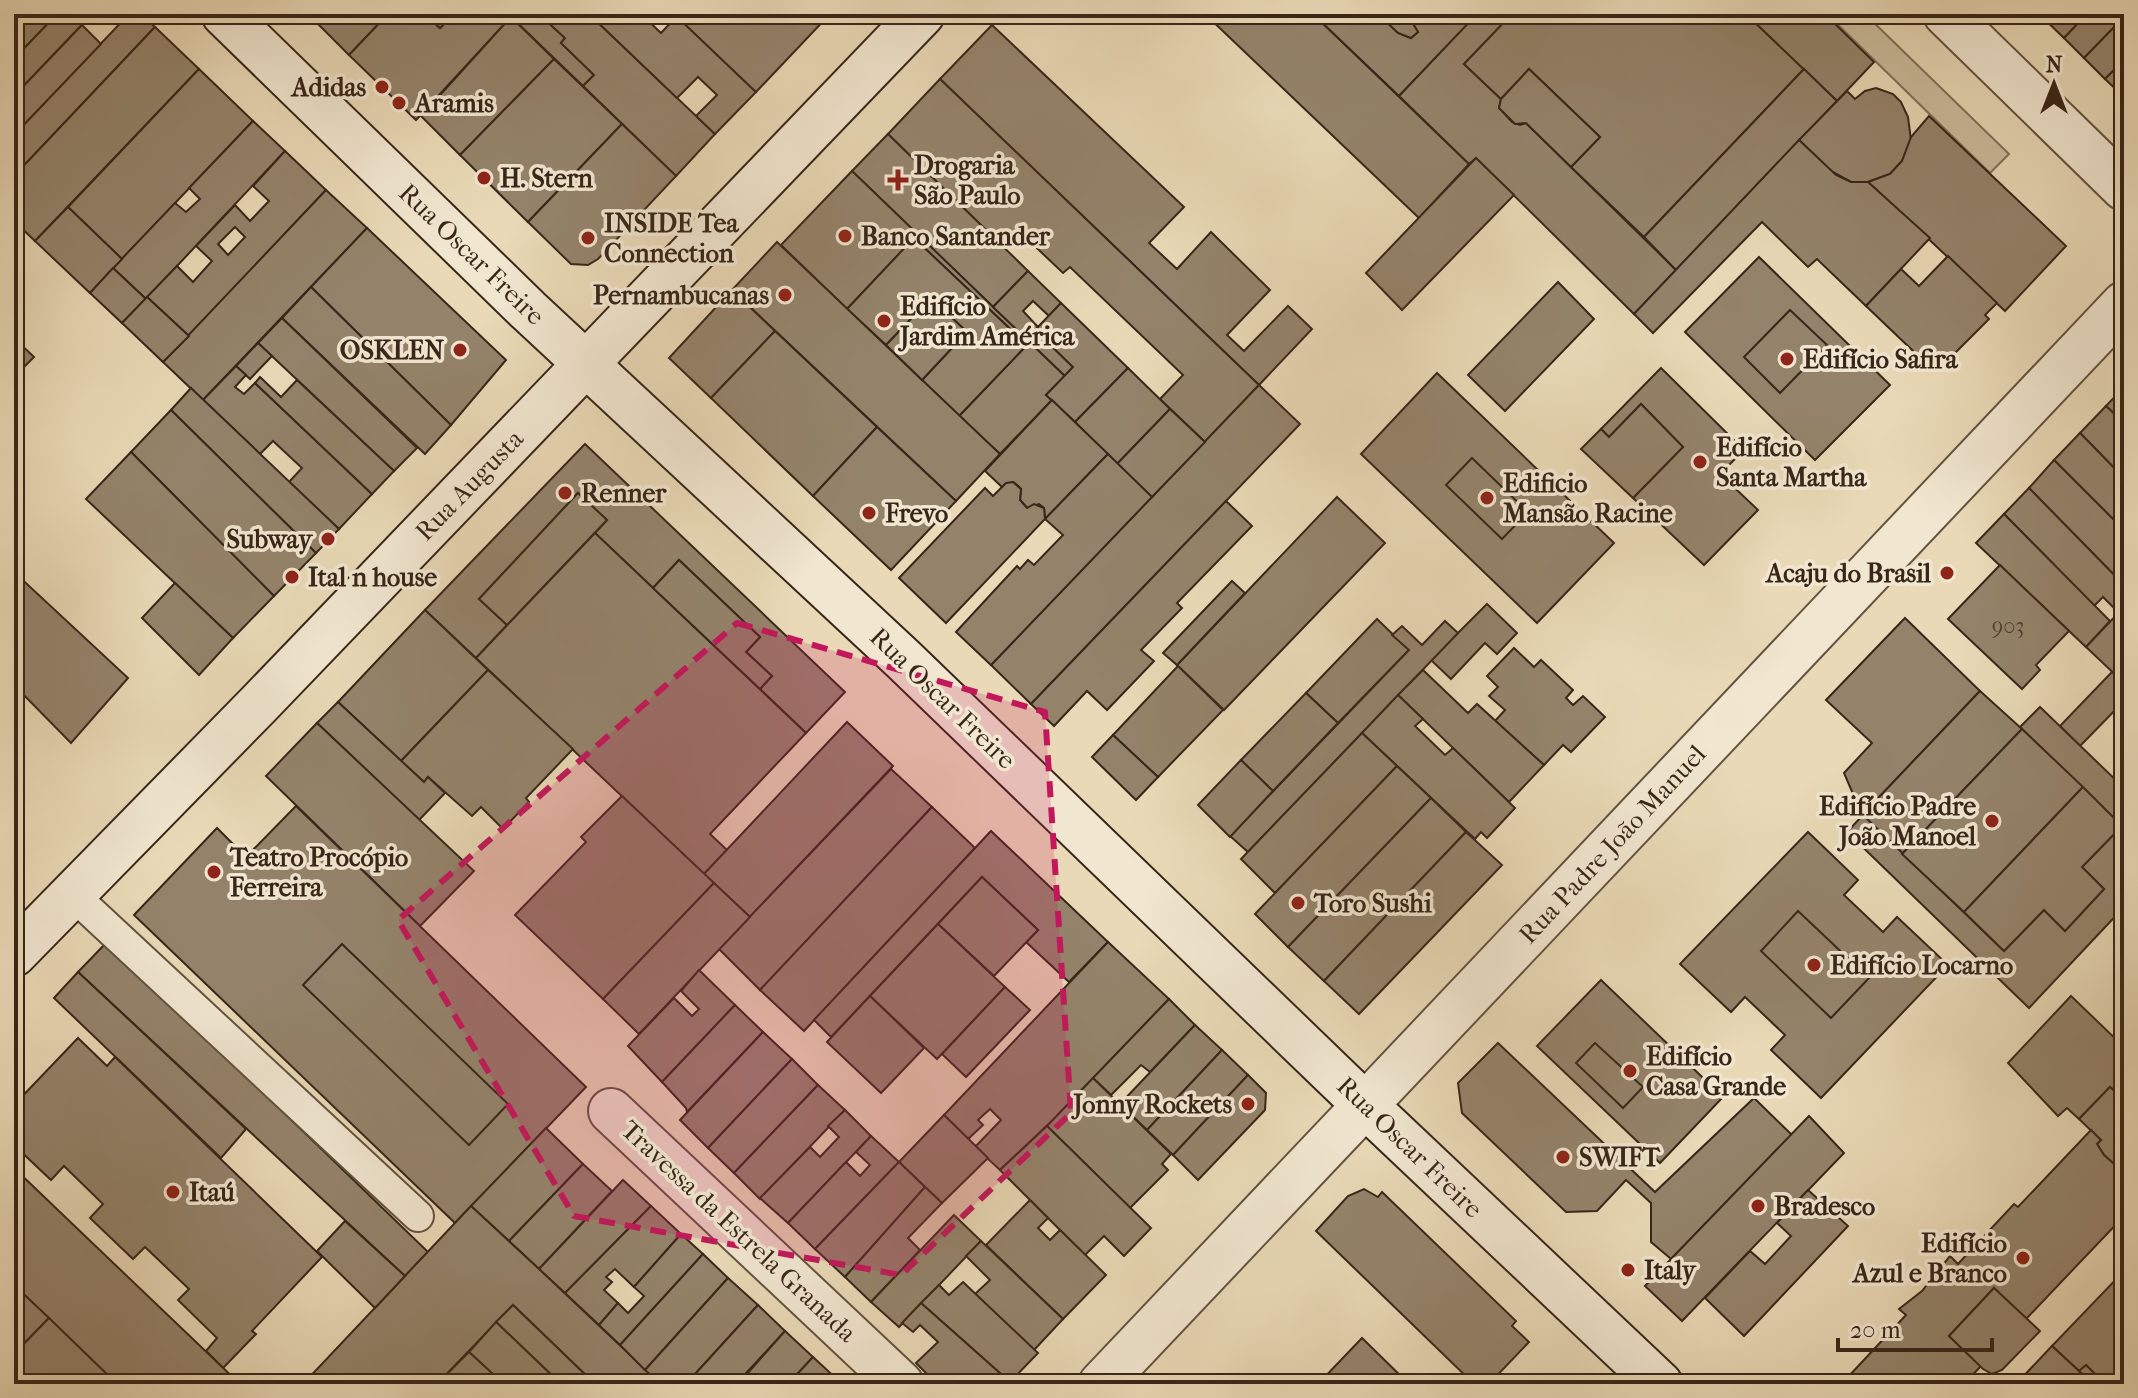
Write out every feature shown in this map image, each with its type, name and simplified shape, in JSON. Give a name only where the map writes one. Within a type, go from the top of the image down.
[{"type":"street","name":"Rua Oscar Freire","points":[[224,14],[586,365],[903,659],[1366,1106],[1660,1384]]},
{"type":"street","name":"Rua Augusta","points":[[14,954],[922,14]]},
{"type":"street","points":[[1946,14],[2124,188]]},
{"type":"street","name":"Rua Padre João Manuel","points":[[1101,1384],[2124,304]]},
{"type":"street","name":"Travessa da Estrela Granada","points":[[611,1111],[901,1384]]},
{"type":"lane","points":[[73,895],[418,1216]]},
{"type":"highlighted area","points":[[737,623],[1045,712],[1071,1113],[901,1275],[574,1216],[398,920]]},
{"type":"shaded area","points":[[1827,14],[1865,14],[2009,154],[1990,173]]},
{"type":"building","points":[[14,14],[57,14],[14,59]]},
{"type":"building","points":[[57,14],[92,14],[14,96],[14,59]]},
{"type":"building","points":[[129,14],[141,14],[155,27],[14,176],[14,135]]},
{"type":"building","points":[[308,14],[388,14],[349,55]]},
{"type":"building","points":[[388,14],[435,14],[430,19],[440,28],[454,14],[508,14],[511,17],[416,120],[349,55]]},
{"type":"building","points":[[435,14],[454,14],[440,28],[430,19]]},
{"type":"building","points":[[508,14],[539,14],[565,38],[561,43],[594,75],[583,86]]},
{"type":"building","points":[[539,14],[589,14],[715,134],[676,176],[583,86],[594,75],[561,43],[565,38]]},
{"type":"building","points":[[589,14],[641,14],[661,33],[677,16],[756,92],[715,134],[696,116],[717,95],[698,77],[677,98]]},
{"type":"building","points":[[674,14],[830,14],[756,92]]},
{"type":"building","points":[[1205,14],[1313,14],[1469,164],[1419,218]]},
{"type":"building","points":[[1313,14],[1378,14],[1398,33],[1411,38],[1418,32],[1407,14],[1467,14],[1473,19],[1399,96]]},
{"type":"building","points":[[1378,14],[1407,14],[1418,32],[1411,38],[1398,33]]},
{"type":"building","points":[[1477,14],[1512,14],[1464,64],[1501,99],[1499,108],[1512,122],[1520,125],[1526,123],[1676,270],[1634,314],[1476,158],[1469,164],[1399,96]]},
{"type":"building","points":[[1512,14],[1746,14],[1804,69],[1644,237],[1571,167],[1600,137],[1529,69],[1501,99],[1464,64]]},
{"type":"building","points":[[1746,14],[1825,14],[1874,62],[1837,101]]},
{"type":"building","points":[[2039,14],[2087,14],[2064,38]]},
{"type":"building","points":[[2087,14],[2124,14],[2124,17],[2084,58],[2064,38]]},
{"type":"building","points":[[511,17],[554,59],[460,155],[421,116]]},
{"type":"building","points":[[2124,17],[2124,60],[2105,79],[2084,58]]},
{"type":"building","points":[[82,25],[101,44],[14,135],[14,96]]},
{"type":"building","points":[[992,25],[1184,207],[1149,243],[1177,269],[1211,232],[1270,290],[1227,335],[1244,351],[1288,306],[1312,329],[1259,385],[940,79]]},
{"type":"building","points":[[155,27],[199,69],[35,241],[14,221],[14,176]]},
{"type":"building","points":[[554,59],[622,124],[528,222],[460,155]]},
{"type":"building","points":[[2124,60],[2124,95],[2123,96],[2105,79]]},
{"type":"building","points":[[199,69],[253,121],[122,259],[68,207]]},
{"type":"building","points":[[1529,69],[1600,137],[1571,167],[1526,123],[1515,124],[1499,108],[1501,99]]},
{"type":"building","points":[[1804,69],[1837,101],[1676,270],[1644,237]]},
{"type":"building","points":[[940,79],[1259,385],[1205,442],[1160,399],[1183,375],[1070,267],[1063,273],[1020,232],[1005,249],[888,134]]},
{"type":"building","points":[[1876,88],[1893,94],[1901,102],[1908,117],[1911,140],[1902,161],[1890,174],[1868,182],[1851,182],[1831,171],[1799,140],[1847,91],[1855,99],[1865,91]]},
{"type":"building","points":[[1929,116],[2066,246],[2005,311],[1868,182],[1890,174],[1902,161],[1911,137]]},
{"type":"building","points":[[253,121],[285,151],[146,299],[113,268],[175,203],[186,212],[200,199],[189,188]]},
{"type":"building","points":[[622,124],[676,176],[598,259],[588,265],[571,264],[528,222]]},
{"type":"building","points":[[888,134],[1028,271],[993,307],[852,171]]},
{"type":"building","points":[[1799,140],[1836,175],[1851,182],[1868,182],[1930,238],[1866,306],[1817,259],[1808,267],[1762,222],[1653,333],[1634,314]]},
{"type":"building","points":[[285,151],[326,190],[189,336],[147,297],[177,266],[193,282],[212,261],[196,246],[235,205],[250,221],[269,201],[253,186]],"holes":[[[235,227],[245,237],[228,255],[218,244]]]},
{"type":"building","points":[[1476,158],[1514,195],[1402,310],[1366,273]]},
{"type":"building","points":[[852,171],[1065,376],[1046,395],[1052,400],[1000,454],[959,416],[1027,345],[914,238],[847,309],[781,245]]},
{"type":"building","points":[[326,190],[367,228],[203,400],[163,362]]},
{"type":"building","points":[[68,207],[122,259],[90,293],[35,241]]},
{"type":"building","points":[[367,228],[506,360],[451,425],[311,287]]},
{"type":"building","name":"Edifício Jardim América","points":[[914,238],[1027,345],[959,416],[922,380],[967,332],[931,298],[886,345],[847,309]]},
{"type":"building","points":[[777,242],[1000,454],[956,501],[732,290]]},
{"type":"building","points":[[1948,256],[1997,303],[1985,315],[1989,319],[1948,360],[1945,357],[1933,370],[1866,306],[1901,269],[1919,286]]},
{"type":"building","name":"Edifício Safira","points":[[1759,257],[1890,385],[1815,460],[1685,332]]},
{"type":"building","points":[[113,268],[146,299],[122,323],[90,293]]},
{"type":"building","points":[[1028,271],[1061,303],[1049,316],[1033,301],[1023,311],[1038,327],[1035,330],[1073,367],[1065,376],[993,307]]},
{"type":"building","points":[[1558,282],[1594,319],[1505,411],[1468,375]]},
{"type":"building","points":[[311,287],[451,425],[425,454],[282,318]]},
{"type":"building","points":[[732,290],[775,331],[711,398],[669,358]]},
{"type":"building","points":[[147,297],[189,336],[163,362],[122,323]]},
{"type":"building","points":[[931,298],[967,332],[922,380],[886,345]]},
{"type":"building","points":[[1061,303],[1128,368],[1075,422],[1046,395],[1073,367],[1035,330]]},
{"type":"building","points":[[1790,310],[1827,345],[1780,393],[1744,357]]},
{"type":"building","points":[[282,318],[417,448],[394,471],[258,343]]},
{"type":"building","points":[[775,331],[877,427],[813,496],[711,398]]},
{"type":"building","points":[[14,338],[34,357],[14,377]]},
{"type":"building","points":[[258,343],[272,356],[250,379],[236,366]]},
{"type":"building","points":[[236,366],[246,375],[235,387],[244,394],[255,383],[372,494],[339,529],[289,482],[302,468],[273,441],[260,454],[203,400]]},
{"type":"building","points":[[1128,368],[1170,409],[1117,464],[1075,422]]},
{"type":"building","name":"Edifício Santa Martha","points":[[1661,368],[1744,450],[1720,474],[1758,510],[1704,565],[1633,498],[1683,447],[1641,404],[1609,437],[1601,429]]},
{"type":"building","name":"Edificio Mansão Racine","points":[[1437,373],[1614,543],[1537,623],[1361,454]]},
{"type":"building","points":[[260,377],[281,397],[297,380],[394,471],[372,494],[255,383]]},
{"type":"building","points":[[1259,385],[1300,424],[1031,704],[991,665]]},
{"type":"building","points":[[2124,387],[2124,423],[2106,406]]},
{"type":"building","points":[[191,388],[339,529],[316,553],[171,410]]},
{"type":"building","points":[[1052,400],[1108,454],[1045,519],[1044,508],[1039,504],[1027,508],[1020,500],[1021,489],[1017,485],[1013,482],[1002,487],[985,471]]},
{"type":"building","points":[[1641,404],[1683,447],[1633,498],[1581,449],[1601,429],[1609,437]]},
{"type":"building","points":[[2106,406],[2124,423],[2124,478],[2080,433]]},
{"type":"building","points":[[1170,409],[1205,442],[1152,497],[1117,464]]},
{"type":"building","points":[[171,410],[316,553],[274,596],[131,452]]},
{"type":"building","points":[[877,427],[956,501],[891,570],[813,496]]},
{"type":"building","points":[[2080,433],[2124,478],[2124,530],[2054,460]]},
{"type":"building","points":[[585,444],[845,692],[806,733],[760,689],[772,676],[746,652],[760,637],[679,560],[653,588],[595,533],[607,520],[578,493],[479,599],[507,625],[476,658],[425,610]]},
{"type":"building","points":[[131,452],[274,596],[233,638],[86,499]]},
{"type":"building","points":[[1108,454],[1152,497],[991,665],[956,632],[1017,566],[1020,569],[1028,560],[1034,565],[1063,535],[1045,519]]},
{"type":"building","points":[[1472,458],[1528,512],[1502,539],[1446,485]]},
{"type":"building","points":[[2054,460],[2124,530],[2124,585],[2029,488]]},
{"type":"building","points":[[1013,482],[1021,489],[1020,500],[1027,508],[1034,504],[1044,508],[1045,519],[946,623],[899,578],[985,488],[993,496],[1006,483]]},
{"type":"building","points":[[2029,488],[2124,585],[2124,607],[2119,613],[2103,597],[2094,606],[2004,514]]},
{"type":"building","points":[[578,493],[607,520],[507,625],[479,599]]},
{"type":"building","points":[[1337,497],[1385,543],[1224,710],[1177,665]]},
{"type":"building","points":[[1226,501],[1252,526],[1177,603],[1182,608],[1141,650],[1154,661],[1107,710],[1087,691],[1054,726],[1031,704]]},
{"type":"building","points":[[2004,514],[2110,621],[2086,647],[1976,543]]},
{"type":"building","points":[[595,533],[806,733],[710,834],[727,850],[704,874],[476,658]]},
{"type":"building","points":[[679,560],[760,637],[746,652],[772,676],[760,689],[653,588]]},
{"type":"building","points":[[2000,565],[2069,631],[2036,665],[2040,670],[2022,689],[1948,619]]},
{"type":"building","points":[[14,572],[128,678],[71,743],[14,685]]},
{"type":"building","points":[[1232,581],[1245,593],[1177,665],[1163,653]]},
{"type":"building","points":[[175,583],[233,638],[199,675],[142,618]]},
{"type":"building","points":[[1487,604],[1517,633],[1497,654],[1485,643],[1451,679],[1431,660]]},
{"type":"building","points":[[2124,607],[2124,683],[2086,647]]},
{"type":"building","points":[[425,610],[488,670],[401,761],[338,702]]},
{"type":"building","points":[[1905,618],[1980,691],[1862,815],[1844,773],[1872,743],[1826,700]]},
{"type":"building","points":[[1377,619],[1409,650],[1338,723],[1306,693]]},
{"type":"building","points":[[1445,621],[1458,633],[1248,852],[1230,836],[1409,650],[1392,635],[1402,626],[1422,645]]},
{"type":"building","points":[[1514,648],[1534,667],[1541,660],[1573,690],[1566,698],[1573,705],[1583,696],[1605,717],[1571,752],[1563,745],[1544,765],[1495,721],[1505,710],[1489,696],[1498,687],[1487,676]]},
{"type":"building","points":[[1178,666],[1223,710],[1158,777],[1113,735]]},
{"type":"building","points":[[488,670],[573,749],[526,798],[529,802],[503,829],[481,807],[472,816],[428,777],[424,782],[401,761]]},
{"type":"building","points":[[1423,670],[1468,713],[1477,704],[1544,765],[1509,802],[1398,695]]},
{"type":"building","points":[[2112,672],[2124,683],[2124,701],[2080,746],[2060,726]]},
{"type":"building","points":[[1980,691],[2022,729],[1902,854],[1862,815]]},
{"type":"building","points":[[1306,693],[1338,723],[1273,791],[1241,760]]},
{"type":"building","points":[[1398,695],[1423,719],[1415,726],[1445,755],[1453,748],[1515,808],[1487,838],[1481,832],[1475,839],[1362,733]]},
{"type":"building","points":[[338,702],[424,782],[428,777],[445,793],[419,820],[317,723]]},
{"type":"building","points":[[2040,707],[2124,788],[2124,907],[2029,1008],[1847,832],[1863,815],[2004,951],[2044,910],[2065,931],[2104,889],[2082,867],[2122,826],[2020,727]]},
{"type":"building","points":[[847,722],[893,766],[750,917],[704,874]]},
{"type":"building","points":[[317,723],[474,871],[420,926],[266,776]]},
{"type":"building","name":"Edifício Padre João Manoel","points":[[2022,729],[2083,787],[1964,912],[1902,854]]},
{"type":"building","points":[[1362,733],[1397,766],[1275,893],[1241,859]]},
{"type":"building","points":[[1113,735],[1158,777],[1136,800],[1092,757]]},
{"type":"building","points":[[1241,760],[1273,791],[1230,837],[1198,805]]},
{"type":"building","points":[[1397,766],[1431,798],[1288,947],[1255,914]]},
{"type":"building","points":[[891,769],[932,807],[760,990],[719,949]]},
{"type":"building","points":[[2083,787],[2122,826],[2082,867],[2104,889],[2065,931],[2044,910],[2004,951],[1964,912]]},
{"type":"building","points":[[622,796],[714,883],[603,999],[515,915],[586,842],[581,837]]},
{"type":"building","points":[[1431,798],[1466,832],[1324,981],[1288,947]]},
{"type":"building","points":[[296,806],[586,1087],[455,1223],[134,915],[217,828],[246,857]]},
{"type":"building","points":[[932,807],[975,848],[804,1031],[760,990]]},
{"type":"building","points":[[991,831],[1108,942],[1069,982],[1026,942],[1038,930],[982,877],[831,1037],[814,1020]]},
{"type":"building","points":[[1466,832],[1502,865],[1359,1014],[1324,981]]},
{"type":"building","name":"Edifício Locarno","points":[[1808,832],[1858,880],[1844,895],[1883,932],[1897,917],[1948,965],[1821,1098],[1771,1050],[1785,1035],[1745,997],[1731,1012],[1680,964]]},
{"type":"building","points":[[982,877],[1038,930],[994,976],[938,924]]},
{"type":"building","points":[[714,883],[750,917],[639,1034],[603,999]]},
{"type":"building","points":[[1798,911],[1869,978],[1831,1018],[1761,951]]},
{"type":"building","points":[[938,924],[1005,987],[937,1059],[870,996]]},
{"type":"building","points":[[107,942],[428,1252],[405,1276],[78,972]]},
{"type":"building","points":[[1108,942],[1169,999],[1056,1117],[1000,1170],[975,1147],[1001,1120],[990,1109],[978,1120],[983,1125],[968,1139],[944,1115]]},
{"type":"building","points":[[342,944],[508,1104],[469,1145],[303,985]]},
{"type":"building","points":[[699,970],[735,1005],[662,1082],[628,1046],[674,998],[692,1016],[699,1009],[681,991]]},
{"type":"building","points":[[78,972],[246,1129],[221,1158],[54,998]]},
{"type":"building","name":"Edifício Casa Grande","points":[[1601,980],[1723,1097],[1660,1163],[1537,1046]]},
{"type":"building","points":[[1005,987],[1030,1010],[966,1077],[942,1054]]},
{"type":"building","points":[[870,996],[924,1048],[881,1093],[827,1042]]},
{"type":"building","points":[[2071,996],[2124,1047],[2124,1100],[2110,1087],[2079,1119],[2067,1108],[2058,1116],[2008,1063]]},
{"type":"building","points":[[1169,999],[1195,1025],[1150,1072],[1141,1065],[1111,1095],[1093,1078]]},
{"type":"building","points":[[735,1005],[763,1032],[687,1112],[662,1082]]},
{"type":"building","points":[[1195,1025],[1222,1050],[1147,1130],[1120,1104]]},
{"type":"building","points":[[763,1032],[792,1059],[708,1148],[680,1120]]},
{"type":"building","name":"Itaú","points":[[78,1038],[107,1066],[115,1057],[322,1257],[252,1331],[256,1334],[223,1368],[206,1351],[217,1338],[178,1300],[189,1289],[145,1247],[133,1259],[90,1218],[103,1204],[64,1166],[51,1180],[14,1145],[14,1132],[20,1126],[14,1120],[14,1105]]},
{"type":"building","name":"SWIFT","points":[[1498,1043],[1655,1192],[1754,1098],[1792,1135],[1671,1259],[1651,1242],[1651,1203],[1626,1180],[1597,1211],[1566,1212],[1462,1113],[1458,1083]]},
{"type":"building","points":[[1595,1043],[1643,1087],[1623,1108],[1576,1063]]},
{"type":"building","points":[[1222,1050],[1248,1075],[1173,1155],[1147,1130]]},
{"type":"building","points":[[792,1059],[818,1085],[734,1173],[708,1148]]},
{"type":"building","points":[[1248,1075],[1266,1093],[1265,1110],[1198,1180],[1173,1155]]},
{"type":"building","points":[[1093,1078],[1171,1154],[1162,1164],[1168,1170],[1130,1208],[1047,1126]]},
{"type":"building","points":[[818,1085],[845,1110],[760,1199],[734,1173]]},
{"type":"building","points":[[2110,1087],[2124,1100],[2124,1166],[2121,1170],[2104,1155],[2097,1144],[2101,1140],[2079,1119]]},
{"type":"building","points":[[845,1110],[871,1136],[788,1223],[760,1198],[810,1147],[820,1157],[839,1137],[828,1126]]},
{"type":"building","points":[[944,1115],[988,1158],[942,1203],[899,1162]]},
{"type":"building","name":"Bradesco","points":[[1809,1116],[1844,1153],[1682,1321],[1645,1286]]},
{"type":"building","points":[[1047,1126],[1151,1228],[1124,1256],[1104,1236],[1085,1255],[1000,1170]]},
{"type":"building","points":[[546,1128],[583,1164],[509,1241],[471,1206]]},
{"type":"building","name":"Edifício Azul e Branco","points":[[2091,1130],[2101,1140],[2097,1144],[2104,1155],[2121,1170],[2124,1166],[2124,1216],[2026,1319],[1994,1288],[1949,1336],[1981,1366],[1964,1384],[1853,1384],[1847,1378],[1906,1315],[1899,1309],[1922,1291],[1950,1256],[1958,1264],[2014,1204],[2018,1207]]},
{"type":"building","points":[[871,1136],[899,1162],[815,1249],[788,1223],[846,1162],[860,1176],[870,1165],[856,1152]]},
{"type":"building","points":[[899,1162],[925,1187],[845,1277],[815,1249]]},
{"type":"building","points":[[583,1164],[612,1191],[539,1269],[509,1241]]},
{"type":"building","points":[[14,1168],[240,1384],[117,1384],[14,1285]]},
{"type":"building","points":[[623,1180],[651,1206],[565,1293],[539,1269]]},
{"type":"building","points":[[925,1187],[942,1203],[908,1238],[920,1250],[871,1302],[845,1277]]},
{"type":"building","points":[[1364,1189],[1378,1197],[1382,1192],[1516,1321],[1512,1326],[1529,1342],[1489,1384],[1474,1384],[1316,1231],[1348,1196]]},
{"type":"building","points":[[1808,1190],[1848,1226],[1744,1336],[1705,1298],[1750,1251],[1765,1264],[1791,1236],[1777,1223]]},
{"type":"building","points":[[1030,1200],[1048,1218],[1038,1228],[1050,1240],[1060,1230],[1106,1275],[1063,1319],[986,1245]]},
{"type":"building","points":[[471,1206],[661,1384],[595,1384],[513,1305],[437,1384],[303,1384]]},
{"type":"building","points":[[651,1206],[681,1234],[634,1287],[615,1269],[606,1277],[612,1282],[604,1290],[618,1303],[599,1325],[565,1293]]},
{"type":"building","points":[[954,1215],[981,1241],[899,1327],[871,1302]]},
{"type":"building","points":[[345,1221],[405,1276],[375,1308],[317,1251]]},
{"type":"building","points":[[681,1234],[703,1254],[620,1345],[599,1325],[618,1303],[628,1313],[644,1296],[634,1287]]},
{"type":"building","points":[[981,1241],[1063,1319],[1034,1350],[975,1294],[990,1280],[966,1256]]},
{"type":"building","points":[[703,1254],[728,1278],[645,1370],[620,1345]]},
{"type":"building","points":[[2124,1271],[2124,1384],[2105,1384],[2086,1365],[2079,1371],[2052,1346]]},
{"type":"building","points":[[728,1278],[758,1305],[686,1384],[661,1384],[645,1370]]},
{"type":"building","points":[[963,1282],[1038,1353],[1010,1382],[921,1303],[939,1285],[949,1295]]},
{"type":"building","points":[[14,1285],[49,1318],[14,1354]]},
{"type":"building","points":[[1994,1288],[2040,1331],[2002,1370],[1992,1374],[1949,1336]]},
{"type":"building","points":[[921,1303],[1010,1382],[937,1384],[916,1363],[938,1342],[920,1325],[913,1332],[902,1323]]},
{"type":"building","points":[[513,1305],[595,1384],[561,1384],[496,1322]]},
{"type":"building","points":[[758,1305],[785,1331],[736,1384],[686,1384]]},
{"type":"building","points":[[49,1318],[117,1384],[18,1384],[14,1380],[14,1354]]},
{"type":"building","points":[[496,1322],[561,1384],[487,1384],[495,1376],[469,1352]]},
{"type":"building","points":[[785,1331],[813,1357],[788,1384],[738,1384]]},
{"type":"building","points":[[1362,1338],[1409,1384],[1318,1384]]},
{"type":"building","points":[[2052,1346],[2079,1371],[2093,1384],[2016,1384]]},
{"type":"building","points":[[469,1352],[495,1376],[487,1384],[437,1384]]},
{"type":"building","points":[[813,1357],[841,1383],[788,1384]]},
{"type":"building","points":[[2086,1365],[2105,1384],[2093,1384],[2079,1371]]},
{"type":"place","name":"Adidas","points":[[382,87]]},
{"type":"place","name":"Aramis","points":[[399,103]]},
{"type":"place","name":"H. Stern","points":[[484,178]]},
{"type":"place","name":"Drogaria São Paulo","points":[[898,180]]},
{"type":"place","name":"Banco Santander","points":[[845,236]]},
{"type":"place","name":"INSIDE Tea Connection","points":[[588,238]]},
{"type":"place","name":"Pernambucanas","points":[[785,295]]},
{"type":"place","name":"Edifício Jardim América","points":[[884,321]]},
{"type":"place","name":"OSKLEN","points":[[460,350]]},
{"type":"place","name":"Edifício Safira","points":[[1787,359]]},
{"type":"place","name":"Edifício Santa Martha","points":[[1700,462]]},
{"type":"place","name":"Renner","points":[[565,493]]},
{"type":"place","name":"Edificio Mansão Racine","points":[[1487,498]]},
{"type":"place","name":"Frevo","points":[[869,513]]},
{"type":"place","name":"Subway","points":[[328,539]]},
{"type":"place","name":"Acaju do Brasil","points":[[1947,573]]},
{"type":"place","name":"Ital n house","points":[[292,577]]},
{"type":"place","name":"Edifício Padre João Manoel","points":[[1992,821]]},
{"type":"place","name":"Teatro Procópio Ferreira","points":[[214,872]]},
{"type":"place","name":"Toro Sushi","points":[[1298,903]]},
{"type":"place","name":"Edifício Locarno","points":[[1814,965]]},
{"type":"place","name":"Edifício Casa Grande","points":[[1630,1071]]},
{"type":"place","name":"Jonny Rockets","points":[[1248,1104]]},
{"type":"place","name":"SWIFT","points":[[1563,1157]]},
{"type":"place","name":"Itaú","points":[[173,1192]]},
{"type":"place","name":"Bradesco","points":[[1758,1206]]},
{"type":"place","name":"Edifício Azul e Branco","points":[[2023,1258]]},
{"type":"place","name":"Italy","points":[[1628,1270]]}]
